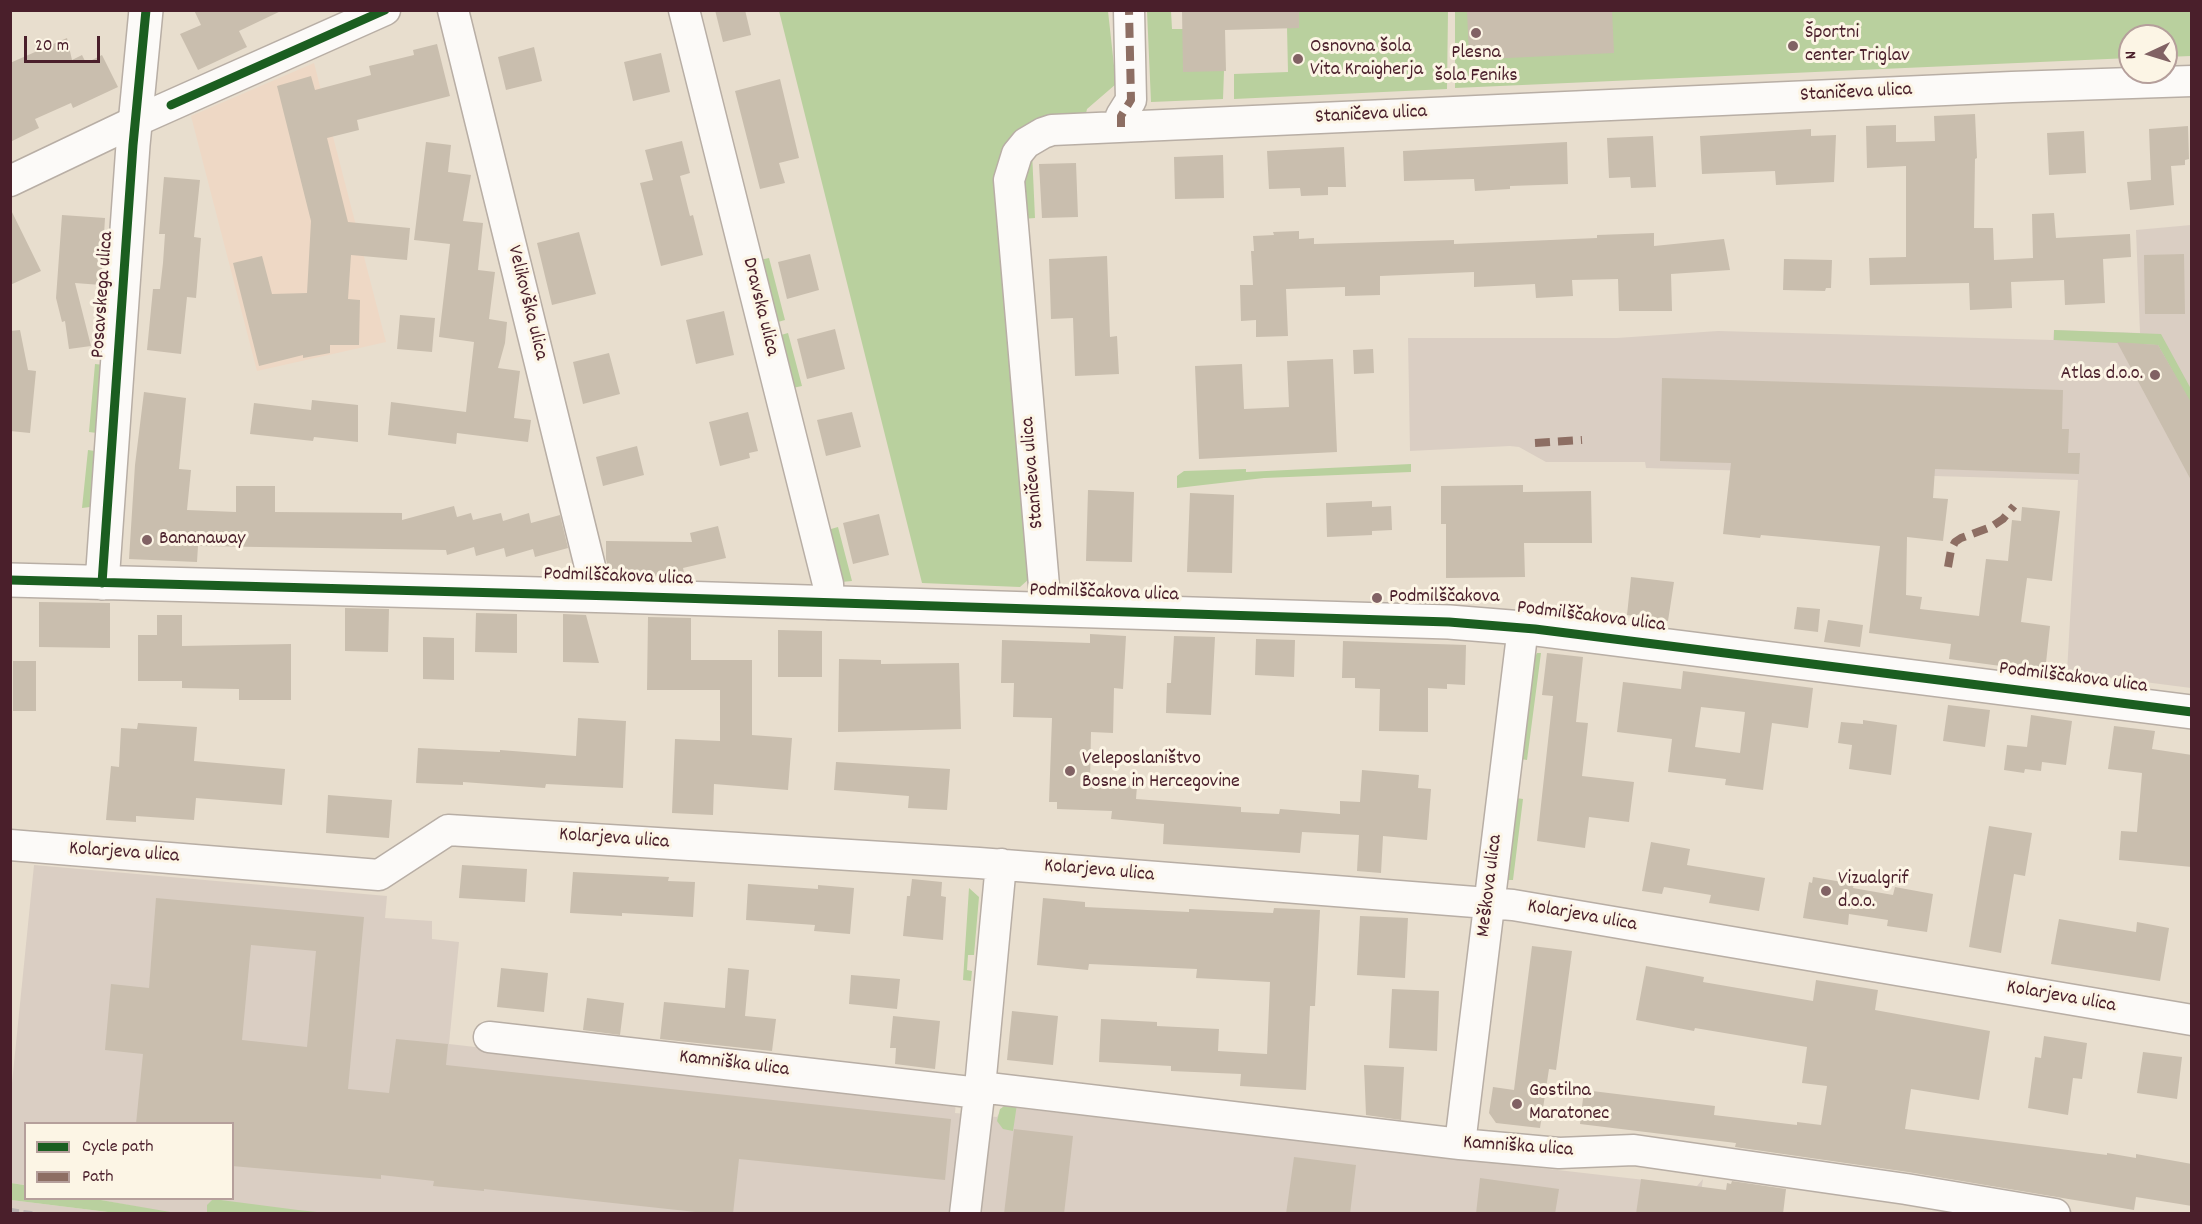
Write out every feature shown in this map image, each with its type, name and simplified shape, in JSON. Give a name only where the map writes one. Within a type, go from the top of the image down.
[{"type":"street","name":"Posavskega ulica","points":[[102,583],[146,10]]},
{"type":"street","points":[[10,181],[136,121],[385,10]]},
{"type":"street","name":"Velikovška ulica","points":[[453,10],[597,596]]},
{"type":"street","name":"Dravska ulica","points":[[684,10],[828,584],[829,604]]},
{"type":"street","points":[[1121,127],[1121,116],[1131,100],[1128,10]]},
{"type":"street","name":"Staničeva ulica","points":[[1046,609],[1009,180],[1011,167],[1017,154],[1026,143],[1052,130],[2192,81]]},
{"type":"street","name":"Podmilščakova ulica","points":[[10,580],[1449,622],[1523,627],[2192,712]]},
{"type":"street","name":"Meškova ulica","points":[[1460,1144],[1523,627]]},
{"type":"street","name":"Kolarjeva ulica","points":[[10,845],[379,874],[448,830],[1000,864],[1514,905],[2192,1020]]},
{"type":"street","points":[[965,1214],[980,1090],[1000,864]]},
{"type":"street","name":"Kamniška ulica","points":[[489,1037],[1559,1154],[1634,1150],[1917,1191],[2055,1214]]},
{"type":"shaded area","points":[[314,63],[386,342],[257,371],[191,116]]},
{"type":"shaded area","points":[[2191,225],[2191,688],[2067,672],[2078,480],[1646,468],[1645,462],[1546,462],[1519,447],[1510,446],[1410,451],[1408,338],[1617,338],[1718,331],[2053,340],[2054,330],[2140,333],[2136,230]]},
{"type":"shaded area","points":[[34,865],[387,896],[385,918],[432,921],[432,939],[459,942],[449,1044],[956,1102],[955,1113],[997,1117],[1003,1106],[1017,1104],[1017,1108],[1697,1186],[1703,1179],[1698,1214],[326,1214],[207,1205],[207,1213],[176,1214],[100,1200],[234,1200],[234,1122],[24,1122],[24,1185],[11,1183],[11,1093]]},
{"type":"shaded area","points":[[11,1200],[116,1213],[11,1213]]},
{"type":"green space","points":[[779,11],[1108,11],[1116,84],[1087,109],[1085,118],[1020,135],[1029,579],[1020,587],[922,583]]},
{"type":"green space","points":[[1147,11],[1171,11],[1172,29],[1183,29],[1224,71],[1223,99],[1151,102]]},
{"type":"green space","points":[[1297,11],[1448,11],[1447,89],[1234,99],[1234,74],[1288,72],[1287,27]]},
{"type":"green space","name":"Športni center Triglav","points":[[1455,11],[2191,11],[2191,56],[2178,57],[2178,24],[2118,24],[2118,59],[1455,88]]},
{"type":"green space","points":[[1032,152],[1035,218],[1022,219],[1022,168]]},
{"type":"green space","points":[[769,258],[785,320],[771,324],[755,261]]},
{"type":"green space","points":[[2054,330],[2161,334],[2191,389],[2191,404],[2158,345],[2054,340]]},
{"type":"green space","points":[[788,333],[802,386],[788,389],[774,337]]},
{"type":"green space","points":[[95,364],[104,365],[97,433],[89,432]]},
{"type":"green space","points":[[88,450],[95,451],[90,507],[82,508]]},
{"type":"green space","points":[[1411,464],[1411,472],[1264,478],[1177,488],[1177,476],[1184,471],[1246,469],[1246,472]]},
{"type":"green space","points":[[838,527],[852,581],[841,582],[824,531]]},
{"type":"green space","points":[[1537,653],[1541,653],[1527,760],[1521,759],[1532,663]]},
{"type":"green space","points":[[1516,798],[1523,799],[1513,880],[1508,880],[1507,873]]},
{"type":"green space","points":[[969,888],[979,897],[974,955],[968,955],[967,970],[972,971],[971,981],[963,980]]},
{"type":"green space","points":[[1017,1104],[1013,1131],[1003,1129],[997,1121],[1000,1109],[1006,1105]]},
{"type":"green space","points":[[11,1183],[24,1185],[24,1200],[101,1200],[176,1213],[116,1213],[11,1200]]},
{"type":"green space","points":[[212,1200],[221,1200],[326,1213],[207,1213],[207,1205]]},
{"type":"building","points":[[194,10],[283,10],[239,31],[247,47],[198,70],[180,34],[201,25]]},
{"type":"building","points":[[715,10],[745,10],[751,35],[723,42]]},
{"type":"building","points":[[1182,10],[1299,10],[1299,28],[1225,30],[1226,71],[1183,72]]},
{"type":"building","points":[[1467,10],[1612,10],[1614,53],[1486,59],[1486,55],[1469,56]]},
{"type":"building","points":[[67,38],[72,60],[82,55],[86,63],[102,55],[118,87],[73,108],[71,103],[35,119],[39,128],[10,142],[10,63]]},
{"type":"building","points":[[437,44],[450,96],[357,120],[359,130],[327,138],[348,222],[410,228],[407,260],[351,255],[348,299],[360,300],[359,345],[330,345],[330,353],[303,358],[303,355],[259,366],[233,263],[262,256],[272,294],[307,293],[311,221],[277,86],[311,76],[315,90],[371,75],[369,66],[414,55],[413,50]]},
{"type":"building","points":[[534,47],[542,81],[506,90],[498,57]]},
{"type":"building","points":[[661,53],[670,92],[633,101],[624,62]]},
{"type":"building","points":[[780,79],[799,158],[779,163],[785,183],[760,189],[735,91]]},
{"type":"building","points":[[1975,114],[1977,158],[1975,159],[1974,228],[1993,228],[1994,260],[2033,258],[2032,214],[2054,213],[2056,238],[2130,234],[2131,257],[2103,259],[2105,303],[2065,305],[2064,280],[2011,282],[2012,308],[1970,310],[1969,283],[1870,285],[1869,258],[1906,257],[1906,166],[1867,168],[1866,126],[1896,125],[1896,142],[1935,141],[1934,116]]},
{"type":"building","points":[[2188,126],[2189,159],[2185,160],[2185,165],[2171,166],[2174,205],[2130,210],[2127,182],[2151,180],[2149,129]]},
{"type":"building","points":[[1811,129],[1811,136],[1836,135],[1834,182],[1776,185],[1775,171],[1702,174],[1700,136]]},
{"type":"building","points":[[2084,131],[2086,173],[2049,175],[2047,133]]},
{"type":"building","points":[[1653,136],[1656,187],[1631,188],[1630,177],[1609,178],[1607,138]]},
{"type":"building","points":[[682,141],[690,173],[680,176],[703,255],[661,266],[640,183],[653,180],[645,150]]},
{"type":"building","points":[[426,142],[451,145],[448,172],[471,175],[463,221],[483,223],[478,270],[495,272],[489,319],[507,322],[505,343],[498,368],[520,371],[514,418],[531,420],[528,442],[457,433],[456,444],[388,435],[391,402],[466,412],[474,342],[439,337],[450,244],[414,240]]},
{"type":"building","points":[[1567,142],[1568,184],[1510,186],[1510,189],[1475,191],[1474,179],[1404,181],[1403,151]]},
{"type":"building","points":[[1344,147],[1346,187],[1328,187],[1328,195],[1301,196],[1300,188],[1269,189],[1267,151]]},
{"type":"building","points":[[1223,155],[1224,198],[1175,199],[1174,157]]},
{"type":"building","points":[[1076,163],[1078,217],[1042,218],[1039,164]]},
{"type":"building","points":[[164,177],[200,180],[194,237],[201,238],[196,298],[187,297],[181,354],[147,350],[153,289],[160,289],[163,263],[165,234],[159,234]]},
{"type":"building","points":[[10,208],[41,271],[10,285]]},
{"type":"building","points":[[62,215],[105,218],[101,285],[75,283],[91,346],[69,349],[65,321],[62,322],[56,298]]},
{"type":"building","points":[[1299,231],[1299,239],[1314,238],[1314,244],[1454,240],[1454,244],[1597,238],[1597,235],[1654,233],[1654,246],[1724,239],[1730,270],[1671,274],[1672,311],[1619,311],[1618,279],[1572,280],[1573,296],[1536,298],[1535,284],[1474,287],[1474,272],[1380,276],[1380,295],[1345,296],[1345,287],[1286,289],[1288,336],[1256,337],[1256,320],[1241,321],[1240,285],[1253,285],[1251,251],[1254,251],[1253,236],[1274,235],[1273,232]]},
{"type":"building","points":[[579,232],[596,294],[552,305],[537,243]]},
{"type":"building","points":[[810,254],[819,290],[787,299],[778,262]]},
{"type":"building","points":[[2184,254],[2185,314],[2145,314],[2144,255]]},
{"type":"building","points":[[1107,256],[1110,337],[1117,336],[1119,374],[1075,376],[1073,318],[1051,319],[1049,259]]},
{"type":"building","points":[[1784,259],[1832,260],[1831,288],[1826,288],[1825,291],[1783,290]]},
{"type":"building","points":[[724,311],[734,355],[696,364],[686,320]]},
{"type":"building","points":[[400,315],[435,318],[432,352],[397,349]]},
{"type":"building","points":[[835,329],[845,369],[807,379],[797,339]]},
{"type":"building","points":[[20,330],[28,370],[36,371],[30,433],[10,431],[10,331]]},
{"type":"building","name":"Atlas d.o.o.","points":[[2117,342],[2158,345],[2192,404],[2192,482]]},
{"type":"building","points":[[1373,349],[1374,373],[1354,374],[1353,350]]},
{"type":"building","points":[[609,353],[620,394],[583,404],[573,362]]},
{"type":"building","points":[[1333,359],[1337,452],[1199,459],[1195,366],[1242,364],[1244,409],[1289,407],[1287,361]]},
{"type":"building","points":[[1662,378],[2063,390],[2062,429],[2069,429],[2068,453],[2080,453],[2079,474],[1935,469],[1933,498],[1948,499],[1943,541],[1907,537],[1906,595],[1922,597],[1920,609],[1979,616],[1986,559],[2008,561],[2012,520],[2021,521],[2022,507],[2060,511],[2052,581],[2027,578],[2021,622],[2050,626],[2045,672],[1949,659],[1951,644],[1869,633],[1880,546],[1761,535],[1760,538],[1723,534],[1731,463],[1660,461]]},
{"type":"building","points":[[144,392],[186,398],[179,469],[191,470],[187,510],[236,512],[236,486],[275,486],[275,512],[402,513],[402,520],[454,506],[457,517],[471,513],[473,520],[501,513],[503,521],[529,513],[531,523],[560,515],[568,548],[535,557],[533,549],[506,557],[504,548],[476,556],[474,547],[447,555],[446,550],[198,546],[197,562],[129,559],[135,465]]},
{"type":"building","points":[[312,400],[358,405],[358,442],[314,437],[313,441],[250,434],[254,403],[311,410]]},
{"type":"building","points":[[748,412],[758,451],[749,453],[750,458],[720,466],[709,422]]},
{"type":"building","points":[[852,412],[861,447],[826,456],[817,420]]},
{"type":"building","points":[[637,446],[644,475],[603,486],[596,457]]},
{"type":"building","points":[[1523,485],[1523,492],[1591,491],[1592,543],[1524,543],[1525,577],[1446,578],[1446,524],[1441,524],[1441,486]]},
{"type":"building","points":[[1088,490],[1134,492],[1132,562],[1086,561]]},
{"type":"building","points":[[1190,493],[1234,495],[1232,573],[1187,572]]},
{"type":"building","points":[[1372,501],[1372,507],[1391,506],[1392,530],[1372,531],[1372,535],[1327,537],[1326,503]]},
{"type":"building","points":[[879,514],[889,555],[853,564],[843,523]]},
{"type":"building","points":[[718,526],[726,558],[683,568],[685,577],[610,575],[606,559],[606,541],[692,542],[690,533]]},
{"type":"building","points":[[1631,577],[1674,582],[1668,621],[1627,615]]},
{"type":"building","points":[[39,602],[110,603],[110,648],[39,647]]},
{"type":"building","points":[[1797,607],[1820,609],[1818,632],[1794,629]]},
{"type":"building","points":[[345,608],[389,609],[388,652],[345,651]]},
{"type":"building","points":[[476,613],[517,614],[517,653],[475,652]]},
{"type":"building","points":[[563,614],[586,615],[599,663],[563,662]]},
{"type":"building","points":[[157,615],[182,615],[182,646],[291,644],[291,700],[239,700],[239,689],[182,688],[182,681],[138,681],[138,635],[157,635]]},
{"type":"building","points":[[648,617],[691,618],[691,660],[752,660],[752,735],[792,738],[788,790],[714,784],[713,815],[672,813],[675,739],[720,741],[720,690],[647,690]]},
{"type":"building","points":[[1828,620],[1863,625],[1860,647],[1824,642]]},
{"type":"building","points":[[778,630],[822,631],[822,677],[778,677]]},
{"type":"building","points":[[1090,634],[1126,636],[1123,689],[1114,688],[1113,733],[1091,732],[1090,782],[1137,786],[1136,799],[1241,807],[1241,812],[1279,814],[1280,809],[1340,814],[1340,801],[1360,802],[1362,770],[1419,775],[1418,788],[1431,789],[1427,840],[1383,836],[1381,873],[1357,871],[1359,835],[1302,832],[1300,853],[1163,844],[1164,824],[1111,819],[1112,811],[1057,809],[1057,802],[1049,802],[1052,718],[1013,717],[1014,683],[1001,683],[1002,640],[1090,643]]},
{"type":"building","points":[[1174,636],[1215,637],[1211,715],[1166,713],[1167,683],[1171,683]]},
{"type":"building","points":[[423,637],[454,638],[454,680],[423,679]]},
{"type":"building","points":[[1256,639],[1295,640],[1294,677],[1255,675]]},
{"type":"building","points":[[1343,641],[1466,645],[1465,685],[1447,684],[1447,689],[1428,688],[1428,732],[1379,731],[1380,689],[1355,688],[1355,678],[1342,678]]},
{"type":"building","points":[[1547,653],[1583,657],[1576,722],[1588,723],[1582,776],[1634,782],[1629,822],[1589,817],[1585,848],[1537,841],[1553,696],[1542,695]]},
{"type":"building","points":[[839,659],[881,660],[881,664],[959,663],[961,729],[838,732]]},
{"type":"building","points":[[13,661],[36,661],[36,711],[13,711]]},
{"type":"building","points":[[1683,671],[1813,688],[1808,728],[1772,723],[1763,790],[1725,785],[1726,779],[1668,772],[1672,739],[1617,732],[1623,682],[1681,689]],"holes":[[[1701,707],[1745,712],[1740,753],[1695,747]]]},
{"type":"building","points":[[1948,705],[1990,710],[1985,747],[1943,741]]},
{"type":"building","points":[[2031,715],[2072,721],[2066,765],[2042,762],[2041,771],[2025,769],[2024,773],[2004,770],[2007,745],[2027,747]]},
{"type":"building","points":[[578,718],[626,721],[623,788],[546,784],[545,788],[463,782],[463,785],[416,783],[418,748],[500,752],[500,750],[576,756]]},
{"type":"building","points":[[1863,720],[1897,725],[1891,775],[1849,769],[1852,745],[1838,743],[1841,722],[1863,724]]},
{"type":"building","points":[[138,723],[197,727],[194,761],[285,769],[282,805],[196,798],[194,820],[136,816],[136,822],[106,820],[111,766],[119,767],[121,728],[137,729]]},
{"type":"building","points":[[2114,726],[2155,731],[2152,749],[2192,755],[2192,867],[2119,860],[2121,831],[2137,832],[2142,773],[2108,769]]},
{"type":"building","points":[[836,762],[950,769],[947,810],[908,808],[909,796],[834,790]]},
{"type":"building","points":[[328,795],[392,800],[389,838],[326,833]]},
{"type":"building","points":[[1989,826],[2032,833],[2025,876],[2014,874],[2001,953],[1969,947]]},
{"type":"building","points":[[1651,842],[1690,849],[1687,865],[1765,878],[1759,911],[1709,903],[1711,895],[1664,887],[1662,894],[1642,891]]},
{"type":"building","points":[[462,865],[527,869],[525,902],[459,898]]},
{"type":"building","points":[[573,872],[669,877],[668,881],[695,882],[693,917],[570,913]]},
{"type":"building","points":[[1813,877],[1854,884],[1853,888],[1893,895],[1895,887],[1933,894],[1927,932],[1887,926],[1888,920],[1849,914],[1848,925],[1803,918],[1809,882],[1812,883]]},
{"type":"building","points":[[912,879],[942,882],[941,896],[946,897],[943,940],[903,936],[907,896],[910,896]]},
{"type":"building","points":[[748,884],[818,889],[818,885],[854,888],[850,934],[814,931],[815,925],[746,920]]},
{"type":"building","points":[[156,898],[364,917],[348,1089],[389,1093],[396,1039],[448,1044],[446,1065],[951,1119],[945,1180],[739,1159],[733,1214],[714,1214],[484,1189],[484,1191],[433,1186],[434,1181],[381,1175],[381,1179],[234,1166],[234,1122],[136,1122],[143,1054],[105,1050],[111,984],[149,988]],"holes":[[[251,945],[316,951],[307,1047],[242,1040]]]},
{"type":"building","points":[[1043,898],[1085,902],[1085,907],[1189,912],[1189,909],[1273,913],[1274,908],[1320,910],[1315,1006],[1310,1006],[1306,1090],[1240,1086],[1241,1074],[1171,1071],[1171,1066],[1099,1062],[1101,1019],[1157,1022],[1157,1026],[1219,1029],[1218,1051],[1267,1054],[1270,982],[1196,978],[1197,969],[1089,964],[1088,970],[1037,965]]},
{"type":"building","points":[[1360,916],[1408,918],[1405,978],[1357,975]]},
{"type":"building","points":[[2059,919],[2136,932],[2137,922],[2169,928],[2160,981],[2051,964]]},
{"type":"building","points":[[1532,946],[1572,951],[1556,1070],[1549,1069],[1540,1128],[1496,1123],[1489,1113],[1493,1087],[1514,1090]]},
{"type":"building","points":[[1646,966],[1704,977],[1703,982],[1813,1001],[1816,980],[1878,990],[1875,1010],[1990,1031],[1979,1100],[1911,1089],[1905,1129],[2107,1155],[2107,1153],[2136,1158],[2136,1154],[2192,1164],[2192,1206],[2136,1197],[2134,1210],[1908,1172],[1735,1147],[1736,1143],[1580,1124],[1584,1090],[1715,1106],[1714,1115],[1797,1125],[1797,1122],[1821,1125],[1827,1086],[1802,1083],[1807,1047],[1695,1028],[1694,1031],[1636,1020]]},
{"type":"building","points":[[501,968],[548,973],[544,1012],[497,1007]]},
{"type":"building","points":[[728,968],[749,970],[745,1016],[776,1019],[772,1051],[660,1039],[664,1002],[725,1008]]},
{"type":"building","points":[[851,975],[900,979],[897,1009],[849,1004]]},
{"type":"building","points":[[1392,989],[1439,991],[1437,1051],[1389,1048]]},
{"type":"building","points":[[587,998],[624,1003],[620,1035],[583,1030]]},
{"type":"building","points":[[1012,1011],[1058,1016],[1053,1065],[1007,1060]]},
{"type":"building","points":[[893,1016],[940,1021],[935,1069],[895,1064],[896,1048],[890,1048]]},
{"type":"building","points":[[2044,1036],[2087,1043],[2082,1079],[2073,1078],[2068,1115],[2028,1108],[2035,1057],[2041,1058]]},
{"type":"building","points":[[2143,1052],[2182,1057],[2177,1099],[2137,1093]]},
{"type":"building","points":[[1364,1065],[1404,1067],[1401,1120],[1366,1115]]},
{"type":"building","points":[[1014,1129],[1073,1136],[1064,1214],[1004,1214]]},
{"type":"building","points":[[1294,1157],[1356,1165],[1350,1214],[1286,1214]]},
{"type":"building","points":[[1480,1178],[1559,1189],[1555,1214],[1476,1214]]},
{"type":"building","points":[[1641,1179],[1726,1190],[1727,1183],[1731,1184],[1732,1181],[1786,1189],[1783,1214],[1636,1214]]},
{"type":"railway","points":[[10,1210],[35,1214]]},
{"type":"marked path","points":[[1121,127],[1121,116],[1131,100],[1129,10]]},
{"type":"marked path","points":[[1535,443],[1582,440]]},
{"type":"marked path","points":[[1948,567],[1955,542],[1991,527],[2003,519],[2014,506]]},
{"type":"cycle path","points":[[102,583],[133,145],[146,10]]},
{"type":"cycle path","points":[[171,105],[385,10]]},
{"type":"cycle path","points":[[10,580],[1449,622],[1535,629],[2192,712]]},
{"type":"place","name":"Plesna šola Feniks","points":[[1476,33]]},
{"type":"place","name":"Športni center Triglav","points":[[1793,46]]},
{"type":"place","name":"Osnovna šola Vita Kraigherja","points":[[1298,59]]},
{"type":"place","name":"Atlas d.o.o.","points":[[2155,375]]},
{"type":"place","name":"Bananaway","points":[[147,540]]},
{"type":"place","name":"Podmilščakova","points":[[1377,598]]},
{"type":"place","name":"Veleposlaništvo Bosne in Hercegovine","points":[[1070,771]]},
{"type":"place","name":"Vizualgrif d.o.o.","points":[[1826,891]]},
{"type":"place","name":"Gostilna Maratonec","points":[[1517,1104]]}]
